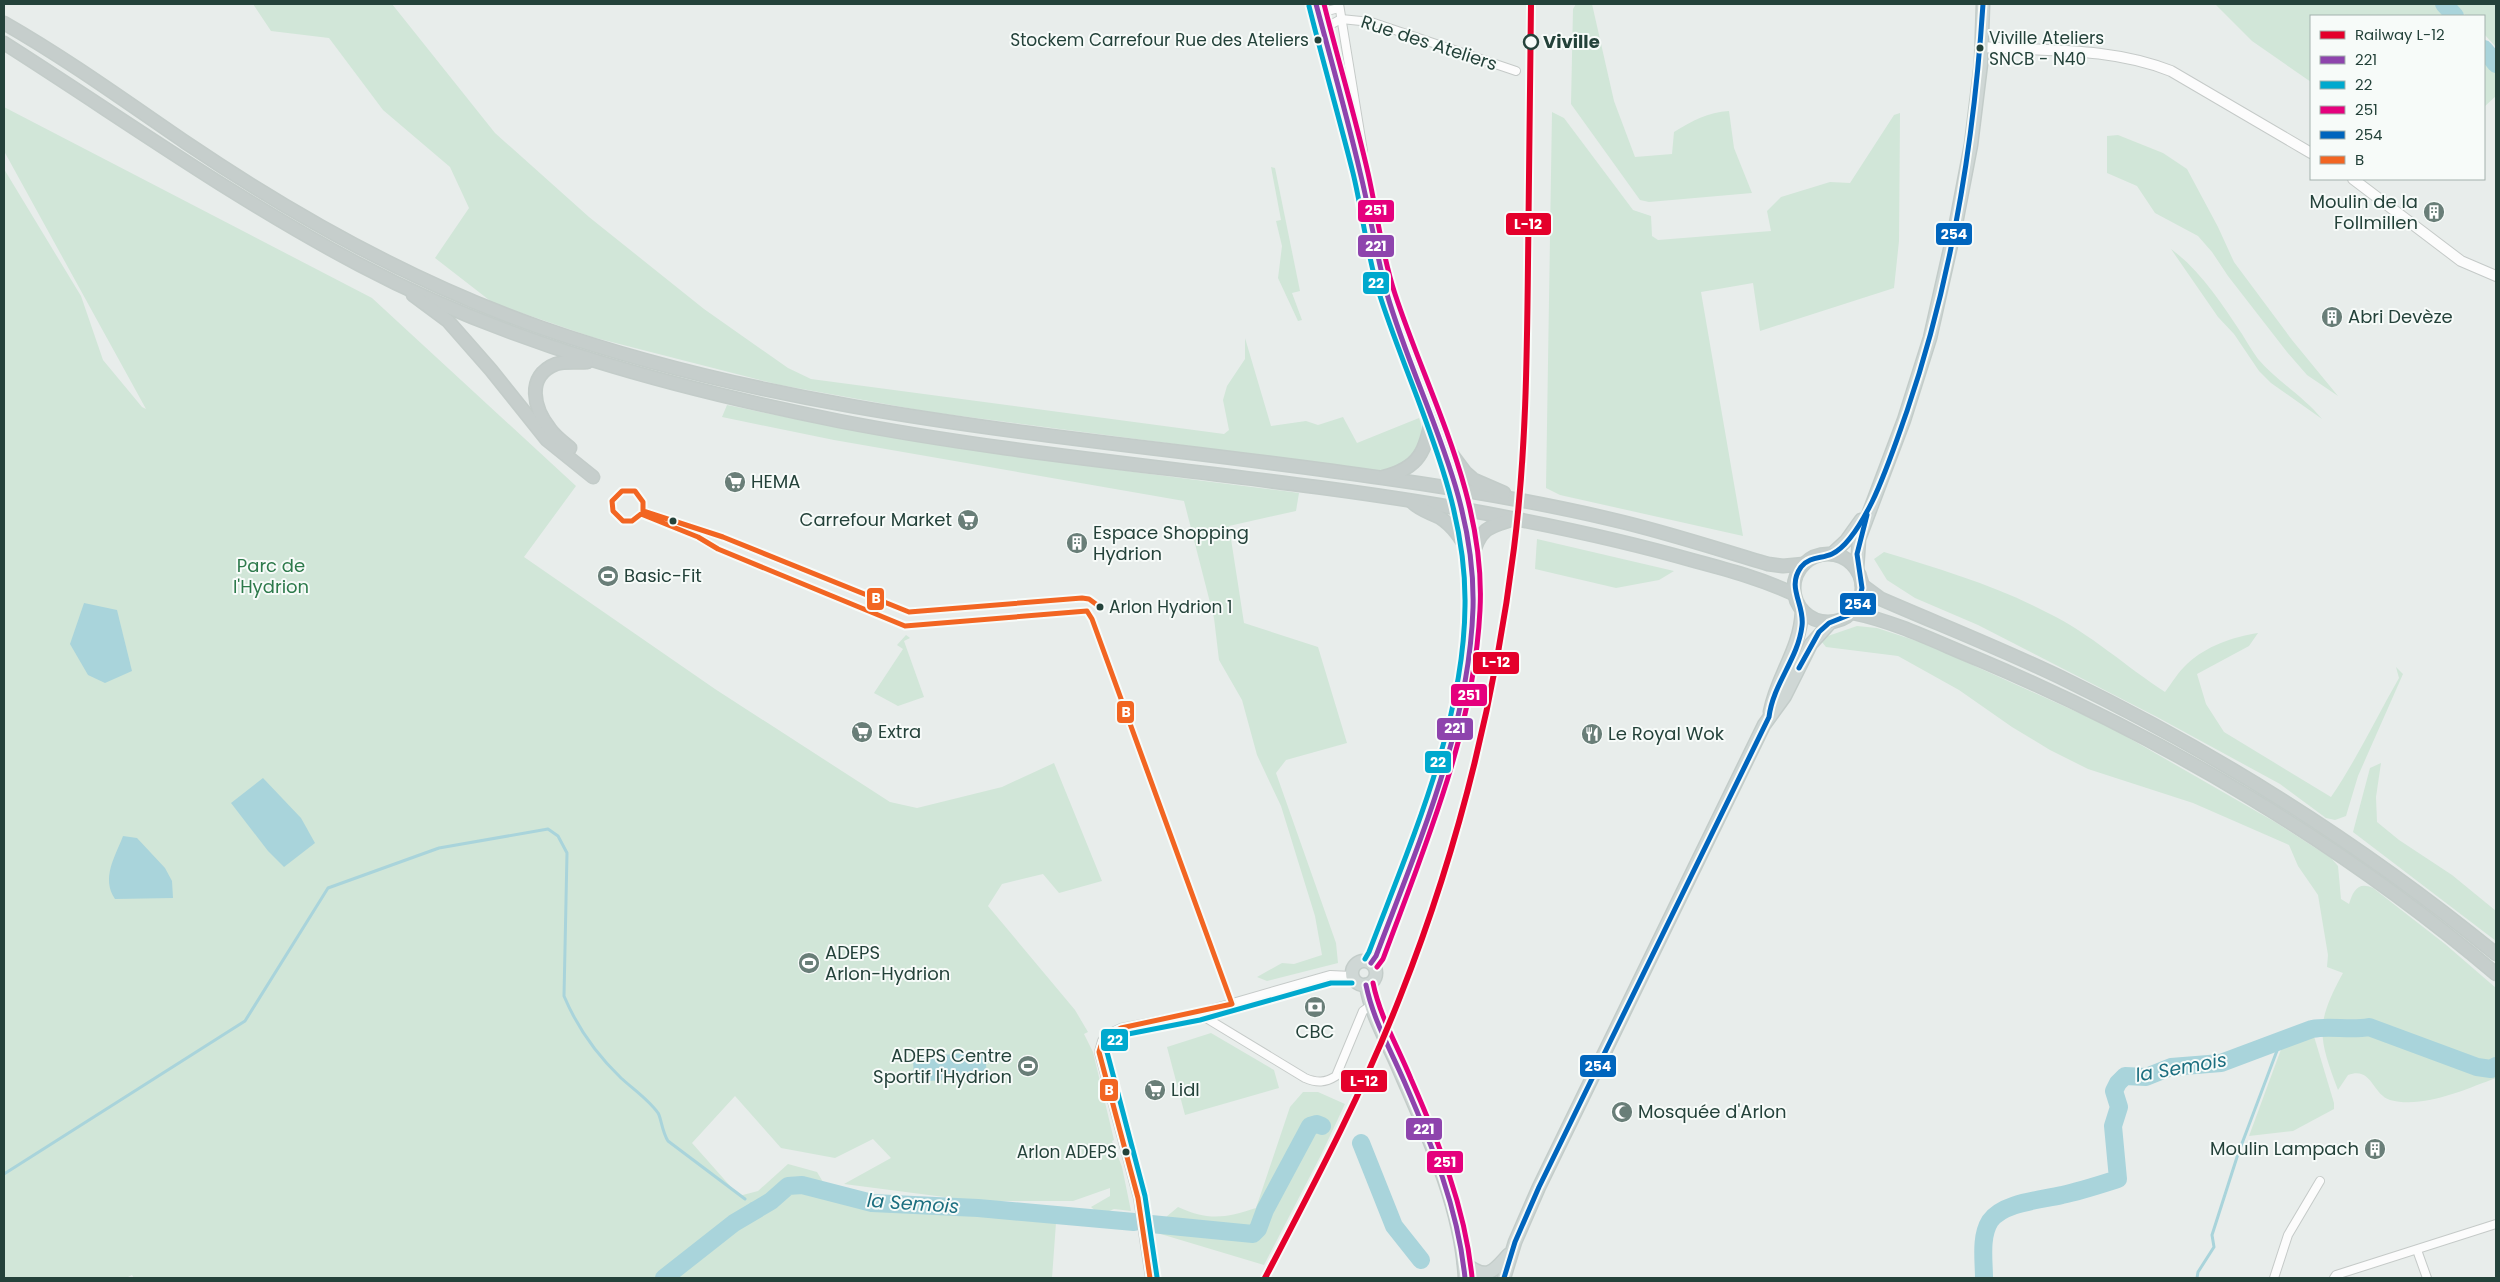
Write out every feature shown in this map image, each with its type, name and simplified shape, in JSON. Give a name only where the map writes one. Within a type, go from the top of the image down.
[{"type":"highway","points":[[4,23],[95,80],[222,166],[329,231],[468,299],[586,343],[665,367],[779,394],[926,420],[1381,477],[1458,489],[1489,490]]},
{"type":"highway","points":[[4,43],[266,213],[403,287],[593,361],[766,405],[936,438],[1410,500],[1516,518],[1652,548],[1763,580],[1794,594]]},
{"type":"highway","points":[[403,287],[448,321],[547,440],[593,477],[580,458],[550,430],[540,414],[534,399],[536,383],[544,371],[557,364],[593,361]]},
{"type":"highway","points":[[1381,477],[1394,474],[1411,466],[1422,454],[1432,417]]},
{"type":"highway","points":[[1440,440],[1465,472],[1474,480],[1489,490],[1523,501],[1617,521],[1768,564],[1783,566],[1804,564],[1817,556],[1832,554],[1846,559],[1857,570],[1862,584],[1861,600],[1853,613],[1842,620],[1830,623],[1815,620],[1802,611],[1794,594],[1796,578],[1804,564]]},
{"type":"highway","points":[[1410,500],[1417,508],[1438,516],[1454,529],[1472,557]]},
{"type":"highway","points":[[1472,557],[1478,538],[1488,528],[1516,518]]},
{"type":"highway","points":[[1862,584],[1881,599],[2050,672],[2186,742],[2365,855],[2496,954]]},
{"type":"highway","points":[[1853,613],[1881,619],[2004,670],[2125,728],[2180,758],[2337,854],[2428,919],[2496,974]]},
{"type":"main road","points":[[1857,570],[1859,539],[1870,505],[1904,420],[1930,338],[1956,224],[1971,145],[1982,47],[1984,4]]},
{"type":"main road","points":[[1317,9],[1360,172],[1387,294],[1458,489],[1464,509],[1472,557],[1473,611],[1456,721],[1422,827],[1376,956],[1371,963]]},
{"type":"main road","points":[[1832,554],[1846,541],[1870,505]]},
{"type":"main road","points":[[1769,717],[1773,696],[1798,642],[1802,611]]},
{"type":"main road","points":[[1504,1278],[1511,1251],[1538,1187],[1598,1061],[1769,717],[1785,696],[1811,644],[1830,623]]},
{"type":"main road","points":[[1362,961],[1371,963],[1375,968],[1376,976],[1372,983],[1366,985],[1356,983],[1352,976],[1353,968],[1362,961]]},
{"type":"main road","points":[[1366,985],[1370,1006],[1411,1097],[1446,1186],[1455,1218],[1464,1262],[1465,1278]]},
{"type":"main road","points":[[1464,1262],[1478,1273],[1490,1272],[1511,1251]]},
{"type":"street","points":[[1317,9],[1339,6],[1363,151],[1360,172]]},
{"type":"street","points":[[1323,29],[1341,19]]},
{"type":"street","name":"Rue des Ateliers","points":[[1341,19],[1371,22],[1516,71]]},
{"type":"street","points":[[1982,47],[2108,54],[2147,61],[2170,71],[2310,152]]},
{"type":"street","points":[[2354,180],[2461,261],[2496,276]]},
{"type":"street","points":[[1150,1278],[1138,1198],[1099,1052],[1106,1035],[1121,1028],[1198,1013],[1330,975],[1352,976]]},
{"type":"street","points":[[1198,1013],[1305,1078],[1316,1082],[1328,1082],[1336,1076],[1363,1010],[1370,1006]]},
{"type":"street","points":[[2274,1278],[2288,1235],[2320,1181]]},
{"type":"street","points":[[2334,1278],[2381,1260],[2496,1224]]},
{"type":"street","points":[[2417,1250],[2426,1278]]},
{"type":"green space","points":[[253,4],[392,4],[495,133],[589,217],[704,309],[788,368],[811,379],[1224,434],[1229,430],[1223,400],[1227,386],[1245,359],[1245,338],[1271,426],[1306,421],[1318,425],[1343,417],[1357,443],[1419,418],[1422,431],[1414,452],[1416,454],[1409,462],[1381,471],[930,412],[780,385],[592,337],[493,303],[435,258],[469,208],[450,167],[383,110],[329,38],[271,31]]},
{"type":"green space","points":[[1576,4],[1592,4],[1614,101],[1635,157],[1672,154],[1674,132],[1700,118],[1714,113],[1729,111],[1734,148],[1752,193],[1649,202],[1640,200],[1571,104],[1573,9]]},
{"type":"green space","points":[[2215,4],[2435,4],[2445,15],[2310,15],[2310,81],[2252,41]]},
{"type":"green space","points":[[2454,4],[2496,4],[2496,47],[2485,35],[2485,15],[2465,15]]},
{"type":"green space","points":[[2485,59],[2496,72],[2496,96],[2485,106]]},
{"type":"green space","name":"Parc de l'Hydrion","points":[[4,107],[372,298],[576,486],[524,557],[715,689],[890,802],[917,808],[1002,787],[1054,763],[1102,881],[1059,893],[1043,874],[1002,884],[988,906],[1075,1010],[1088,1032],[1084,1034],[1093,1052],[1114,1140],[1112,1141],[1122,1167],[1131,1211],[1114,1209],[1100,1215],[1091,1207],[1110,1196],[1110,1188],[1073,1201],[975,1201],[844,1184],[891,1158],[873,1139],[835,1158],[781,1148],[735,1096],[692,1143],[739,1196],[758,1191],[788,1164],[817,1172],[826,1187],[859,1197],[1057,1209],[1052,1278],[134,1278],[132,1275],[126,1278],[4,1278],[4,169],[81,296],[103,360],[142,407],[146,409],[4,151]]},
{"type":"green space","points":[[1552,112],[1564,118],[1633,210],[1651,216],[1652,236],[1658,240],[1771,231],[1767,211],[1781,197],[1830,182],[1850,183],[1894,115],[1900,113],[1899,241],[1894,288],[1760,331],[1753,283],[1701,292],[1743,536],[1560,495],[1546,488]]},
{"type":"green space","points":[[2118,135],[2163,153],[2187,169],[2218,227],[2234,262],[2292,340],[2338,396],[2307,375],[2287,352],[2198,236],[2155,213],[2137,186],[2107,173],[2107,136]]},
{"type":"green space","points":[[1271,167],[1275,168],[1300,291],[1292,293],[1302,320],[1298,321],[1278,278],[1282,246],[1276,221],[1281,220]]},
{"type":"green space","points":[[2171,249],[2192,267],[2210,288],[2258,359],[2322,419],[2271,383],[2259,371],[2234,334],[2218,317]]},
{"type":"green space","points":[[727,405],[940,444],[1299,493],[1296,511],[1229,526],[1244,623],[1318,647],[1347,743],[1286,760],[1276,773],[1336,943],[1338,963],[1267,981],[1257,977],[1282,963],[1294,964],[1322,955],[1315,916],[1281,806],[1257,755],[1242,700],[1219,660],[1214,618],[1184,501],[834,440],[722,417]]},
{"type":"green space","points":[[1537,539],[1674,571],[1659,580],[1616,588],[1535,569]]},
{"type":"green space","points":[[1884,552],[1968,579],[2029,603],[2064,621],[2165,692],[2184,667],[2203,652],[2230,640],[2258,633],[2249,646],[2197,674],[2206,704],[2224,732],[2331,797],[2358,753],[2399,678],[2396,667],[2403,674],[2358,776],[2346,816],[2335,820],[2326,818],[2280,784],[2157,717],[1978,625],[1915,598],[1887,580],[1874,559]]},
{"type":"green space","points":[[1857,626],[1877,628],[1926,644],[2108,726],[2275,822],[2331,858],[2338,866],[2341,899],[2349,904],[2357,888],[2368,886],[2373,888],[2445,944],[2496,988],[2496,1078],[2458,1092],[2416,1102],[2390,1100],[2379,1092],[2367,1077],[2356,1073],[2348,1075],[2338,1090],[2326,1057],[2322,1031],[2328,1005],[2343,973],[2327,967],[2328,955],[2318,895],[2298,866],[2289,845],[2193,803],[2088,769],[2050,750],[2012,727],[1959,690],[1898,656],[1826,647],[1821,641],[1825,637]]},
{"type":"green space","points":[[906,635],[910,638],[904,641],[924,697],[898,706],[874,693],[903,649],[897,645]]},
{"type":"green space","points":[[2381,763],[2376,797],[2377,822],[2399,840],[2452,875],[2496,911],[2496,941],[2353,832],[2370,768]]},
{"type":"green space","points":[[1211,1033],[1274,1070],[1279,1088],[1185,1115],[1167,1047]]},
{"type":"green space","points":[[2313,1033],[2334,1103],[2334,1109],[2293,1131],[2249,1136],[2283,1044]]},
{"type":"green space","points":[[1303,1092],[1318,1092],[1345,1104],[1264,1265],[1154,1232],[1153,1228],[1178,1207],[1208,1216],[1226,1216],[1256,1208],[1290,1107]]},
{"type":"water","points":[[84,603],[117,610],[132,671],[105,683],[88,675],[70,644]]},
{"type":"water","points":[[263,778],[301,818],[315,843],[284,867],[268,851],[231,803]]},
{"type":"water","points":[[123,836],[137,838],[165,868],[172,881],[173,898],[115,899],[109,883],[109,875]]},
{"type":"water","points":[[985,1052],[987,1077],[914,1082],[913,1057]]},
{"type":"waterway","name":"la Semois","points":[[2444,4],[2454,15]]},
{"type":"waterway","name":"la Semois","points":[[2485,50],[2496,64]]},
{"type":"waterway","points":[[4,1174],[245,1021],[328,888],[439,848],[548,829],[558,836],[567,853],[564,996],[575,1019],[588,1040],[604,1060],[658,1113],[668,1141],[745,1199]]},
{"type":"waterway","name":"la Semois","points":[[1984,1278],[1983,1249],[1985,1234],[1990,1221],[1996,1215],[2023,1203],[2076,1192],[2118,1179],[2113,1126],[2119,1107],[2114,1091],[2118,1083],[2125,1076],[2146,1077],[2171,1067],[2221,1063],[2312,1029],[2326,1028],[2369,1027],[2477,1067],[2491,1069],[2496,1066]]},
{"type":"waterway","points":[[2197,1278],[2198,1272],[2214,1247],[2212,1235],[2238,1154],[2281,1040]]},
{"type":"waterway","name":"la Semois","points":[[1151,1224],[1253,1234],[1258,1229],[1265,1210],[1310,1126],[1317,1124],[1322,1126]]},
{"type":"waterway","name":"la Semois","points":[[1361,1143],[1394,1226],[1421,1260]]},
{"type":"waterway","name":"la Semois","points":[[664,1278],[734,1223],[771,1201],[788,1186],[802,1185],[872,1203],[978,1208],[1134,1222]]},
{"type":"waterway","name":"la Semois","points":[[751,1204],[758,1209]]},
{"type":"rail line","name":"L-12","points":[[1265,1278],[1319,1174],[1370,1069],[1400,997],[1439,888],[1456,832],[1485,719],[1506,605],[1521,477],[1527,334],[1531,4]]},
{"type":"transit line","name":"221","points":[[1316,4],[1364,187],[1387,294],[1443,447],[1465,525],[1471,566],[1473,608],[1469,653],[1462,698],[1452,742],[1424,829],[1376,956],[1371,963]]},
{"type":"transit line","name":"251","points":[[1324,4],[1363,152],[1390,279],[1465,488],[1474,528],[1479,568],[1480,610],[1476,655],[1458,744],[1431,831],[1383,959],[1377,967]]},
{"type":"transit line","name":"254","points":[[1504,1278],[1515,1242],[1539,1187],[1769,717],[1775,694],[1800,638],[1802,618],[1795,582],[1797,575],[1804,563],[1832,554],[1850,538],[1872,502],[1891,457],[1923,361],[1948,261],[1967,159],[1974,108],[1983,4]]},
{"type":"transit line","name":"22","points":[[1309,6],[1353,173],[1376,283],[1394,337],[1423,412],[1448,488],[1457,526],[1463,566],[1465,606],[1462,650],[1445,738],[1417,826],[1365,959]]},
{"type":"transit line","name":"B","points":[[1100,607],[1089,599],[1082,598],[909,612],[723,537],[643,511],[643,502],[635,491],[622,491],[612,501],[613,511],[623,521],[632,521],[641,514],[698,537],[718,549],[905,626],[1087,611],[1092,619],[1232,1004],[1121,1028],[1107,1037],[1102,1043],[1099,1052],[1138,1198],[1150,1278]]},
{"type":"transit line","name":"254","points":[[1799,668],[1819,632],[1829,623],[1849,615],[1858,605],[1862,588],[1857,554],[1867,515]]},
{"type":"transit line","name":"22","points":[[1157,1277],[1145,1196],[1107,1052],[1109,1044],[1123,1035],[1200,1020],[1331,983],[1352,983]]},
{"type":"transit line","name":"251","points":[[1373,983],[1385,1020],[1441,1151],[1457,1200],[1469,1251],[1472,1277]]},
{"type":"transit line","name":"221","points":[[1366,985],[1377,1022],[1434,1153],[1450,1202],[1462,1252],[1465,1278]]},
{"type":"place","name":"Stockem Carrefour Rue des Ateliers","points":[[1318,40]]},
{"type":"place","name":"Viville","points":[[1531,42]]},
{"type":"place","name":"Viville Ateliers SNCB - N40","points":[[1980,48]]},
{"type":"place","name":"Moulin de la Follmillen","points":[[2434,212]]},
{"type":"place","name":"Abri Devèze","points":[[2332,317]]},
{"type":"place","name":"HEMA","points":[[735,482]]},
{"type":"place","name":"Carrefour Market","points":[[968,520]]},
{"type":"place","name":"Espace Shopping Hydrion","points":[[1077,543]]},
{"type":"place","name":"Basic-Fit","points":[[608,576]]},
{"type":"place","name":"Arlon Hydrion 1","points":[[1100,607]]},
{"type":"place","name":"Extra","points":[[862,732]]},
{"type":"place","name":"Le Royal Wok","points":[[1592,734]]},
{"type":"place","name":"ADEPS Arlon-Hydrion","points":[[809,963]]},
{"type":"place","name":"CBC","points":[[1315,1007]]},
{"type":"place","name":"ADEPS Centre Sportif l'Hydrion","points":[[1028,1066]]},
{"type":"place","name":"Lidl","points":[[1155,1090]]},
{"type":"place","name":"Mosquée d'Arlon","points":[[1622,1112]]},
{"type":"place","name":"Moulin Lampach","points":[[2375,1149]]},
{"type":"place","name":"Arlon ADEPS","points":[[1126,1152]]}]
